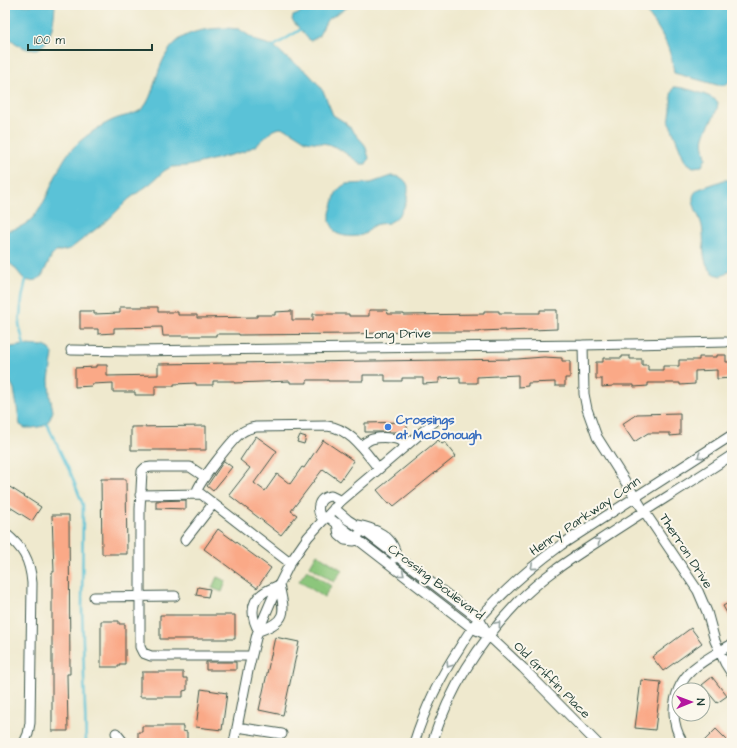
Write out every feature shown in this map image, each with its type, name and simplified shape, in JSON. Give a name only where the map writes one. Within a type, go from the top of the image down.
[{"type":"street","name":"Long Drive","points":[[71,350],[133,351],[726,342]]},
{"type":"street","name":"Therron Drive","points":[[583,345],[584,394],[593,426],[598,437],[635,497],[698,591],[706,608],[713,634],[724,663],[732,674]]},
{"type":"street","points":[[234,743],[251,656],[259,631],[290,564],[308,537],[341,501],[434,422]]},
{"type":"street","points":[[196,494],[199,486],[238,436],[251,428],[335,427],[346,433],[361,446],[379,469]]},
{"type":"street","name":"Henry Parkway Conn","points":[[414,743],[420,723],[438,684],[472,628],[514,583],[561,545],[732,435]]},
{"type":"street","points":[[361,446],[370,440],[375,439],[396,439],[408,444]]},
{"type":"street","points":[[432,743],[441,717],[465,669],[489,636],[519,602],[567,561],[732,455]]},
{"type":"street","points":[[206,477],[190,467],[148,467],[142,471],[140,495],[139,644],[141,650],[146,655],[251,656]]},
{"type":"street","points":[[140,495],[201,494],[290,564]]},
{"type":"street","points":[[341,501],[331,496],[322,499],[319,504],[319,514],[337,523],[338,531],[342,538],[351,541],[356,538],[359,527]]},
{"type":"street","points":[[185,540],[213,504]]},
{"type":"street","name":"Crossing Boulevard","points":[[334,508],[359,527],[372,528],[377,542],[390,564],[472,628],[489,636]]},
{"type":"street","points":[[5,533],[18,544],[24,552],[32,583],[30,723],[24,743]]},
{"type":"street","name":"Crossing Boulevard","points":[[356,538],[394,545],[396,556],[479,619],[489,636]]},
{"type":"street","points":[[390,564],[396,556]]},
{"type":"street","points":[[425,592],[432,584]]},
{"type":"street","points":[[259,631],[255,625],[253,617],[255,603],[261,594],[279,586]]},
{"type":"street","points":[[259,631],[275,625],[282,616],[283,605],[279,586]]},
{"type":"street","points":[[94,597],[175,596]]},
{"type":"street","name":"Old Griffin Place","points":[[489,636],[597,743]]},
{"type":"street","points":[[683,743],[676,729],[674,720],[674,706],[677,691],[681,683],[691,671],[732,644]]},
{"type":"street","points":[[237,727],[282,734]]},
{"type":"street","points":[[116,733],[124,743]]},
{"type":"green space","points":[[317,554],[342,570],[334,582],[310,566]]},
{"type":"green space","points":[[307,570],[331,586],[324,597],[299,581]]},
{"type":"green space","points":[[217,577],[226,581],[222,592],[212,588]]},
{"type":"water","points":[[5,5],[55,5],[51,31],[44,45],[38,49],[30,49],[18,45],[5,34]]},
{"type":"water","points":[[303,5],[351,5],[327,20],[318,37],[310,41],[292,20],[293,16],[303,10]]},
{"type":"water","points":[[640,5],[732,5],[731,79],[726,85],[717,85],[674,73],[670,53],[663,36]]},
{"type":"water","points":[[227,28],[239,29],[257,41],[274,46],[288,59],[306,71],[324,93],[333,115],[346,123],[365,145],[369,158],[366,164],[361,164],[338,148],[328,144],[306,141],[286,129],[280,128],[273,130],[257,145],[243,152],[188,166],[171,167],[164,171],[151,183],[129,199],[109,219],[70,249],[56,252],[52,255],[42,276],[36,280],[29,281],[23,278],[14,267],[8,262],[5,262],[5,231],[20,227],[37,213],[64,159],[71,150],[85,137],[102,126],[117,118],[133,114],[144,107],[150,96],[162,63],[174,44],[191,33],[201,30]]},
{"type":"water","points":[[674,87],[697,92],[715,99],[718,102],[718,106],[703,140],[706,158],[702,166],[693,167],[685,161],[669,122],[671,95]]},
{"type":"water","points":[[391,176],[401,178],[408,186],[406,203],[401,213],[393,221],[371,227],[363,235],[347,236],[336,233],[330,222],[330,213],[336,193],[341,187],[346,184],[371,183]]},
{"type":"water","points":[[724,180],[732,180],[732,268],[726,274],[721,276],[712,272],[706,263],[702,226],[693,196],[699,189]]},
{"type":"water","points":[[24,345],[44,346],[50,349],[53,354],[49,380],[53,411],[50,419],[44,426],[25,428],[20,425],[14,389],[5,376],[5,348]]},
{"type":"building","points":[[120,307],[158,307],[158,312],[178,312],[178,315],[197,315],[197,318],[257,317],[257,315],[275,315],[275,312],[292,311],[292,320],[313,320],[313,314],[349,314],[349,316],[369,316],[369,310],[387,310],[388,314],[404,315],[484,314],[484,311],[499,311],[499,313],[540,313],[540,310],[557,310],[557,329],[480,332],[216,334],[216,336],[163,336],[162,327],[114,328],[114,333],[98,334],[98,329],[80,329],[80,311],[94,311],[94,314],[120,313]]},
{"type":"building","points":[[717,355],[726,355],[726,362],[732,362],[732,378],[717,379],[717,370],[695,371],[695,384],[680,385],[680,383],[648,383],[648,386],[634,387],[634,385],[613,385],[602,387],[602,379],[596,379],[596,362],[603,362],[603,358],[622,358],[622,356],[630,356],[630,359],[642,359],[642,365],[648,365],[648,370],[663,370],[663,366],[679,366],[679,360],[699,360],[699,357],[717,357]]},
{"type":"building","points":[[544,357],[562,358],[562,361],[570,361],[570,378],[565,378],[565,386],[555,386],[555,382],[528,383],[528,386],[518,387],[518,375],[477,377],[477,383],[460,383],[460,377],[439,378],[439,383],[423,384],[423,378],[402,378],[402,381],[385,381],[385,375],[363,375],[363,381],[307,380],[307,383],[290,383],[290,381],[234,383],[234,381],[213,381],[213,385],[196,385],[196,383],[174,384],[174,386],[155,386],[155,395],[135,395],[135,392],[113,392],[113,383],[92,384],[92,386],[75,387],[75,368],[96,367],[96,365],[107,365],[107,376],[158,375],[158,364],[517,359]]},
{"type":"building","points":[[680,413],[680,435],[670,436],[670,433],[648,433],[634,442],[622,424],[637,414]]},
{"type":"building","points":[[407,422],[407,432],[365,432],[365,423]]},
{"type":"building","points":[[206,426],[206,450],[131,450],[131,427]]},
{"type":"building","points":[[300,435],[306,437],[304,444],[297,442]]},
{"type":"building","points":[[256,436],[277,451],[254,483],[265,491],[277,474],[290,484],[302,467],[304,468],[323,440],[354,461],[340,481],[323,469],[291,511],[297,515],[281,535],[229,495],[250,468],[240,460]]},
{"type":"building","points":[[438,440],[442,444],[445,442],[456,456],[394,506],[391,503],[389,504],[377,490]]},
{"type":"building","points":[[224,461],[232,467],[213,491],[207,486]]},
{"type":"building","points":[[101,479],[126,479],[127,554],[102,554]]},
{"type":"building","points":[[5,484],[41,507],[32,521],[5,504]]},
{"type":"building","points":[[186,500],[186,509],[156,508],[156,501]]},
{"type":"building","points":[[52,515],[69,515],[70,674],[67,674],[68,731],[52,731],[52,572],[54,572]]},
{"type":"building","points":[[218,529],[271,568],[257,588],[204,549]]},
{"type":"building","points":[[198,587],[210,589],[208,597],[196,595]]},
{"type":"building","points":[[732,601],[732,622],[723,606]]},
{"type":"building","points":[[160,615],[235,615],[235,639],[160,639]]},
{"type":"building","points":[[101,621],[119,621],[119,624],[125,624],[125,664],[119,664],[119,667],[101,667]]},
{"type":"building","points":[[691,628],[702,643],[663,671],[652,657]]},
{"type":"building","points":[[275,637],[299,642],[283,715],[259,710]]},
{"type":"building","points":[[206,662],[236,662],[236,670],[206,670]]},
{"type":"building","points":[[142,672],[183,672],[183,678],[187,678],[187,690],[183,691],[183,697],[140,697],[140,678],[142,678]]},
{"type":"building","points":[[712,677],[727,696],[717,703],[711,696],[711,682],[706,682]]},
{"type":"building","points":[[641,680],[661,682],[655,730],[635,728]]},
{"type":"building","points":[[201,689],[227,693],[222,730],[196,727]]},
{"type":"building","points":[[142,726],[183,726],[183,731],[187,732],[187,743],[138,743],[138,732],[142,732]]},
{"type":"building","points":[[716,729],[730,743],[702,743]]},
{"type":"waterway","points":[[274,46],[300,30]]},
{"type":"waterway","points":[[24,345],[19,324],[26,279]]},
{"type":"waterway","points":[[47,424],[71,474],[83,505],[82,608],[86,743]]},
{"type":"place","name":"Crossings at McDonough","points":[[388,427]]}]
